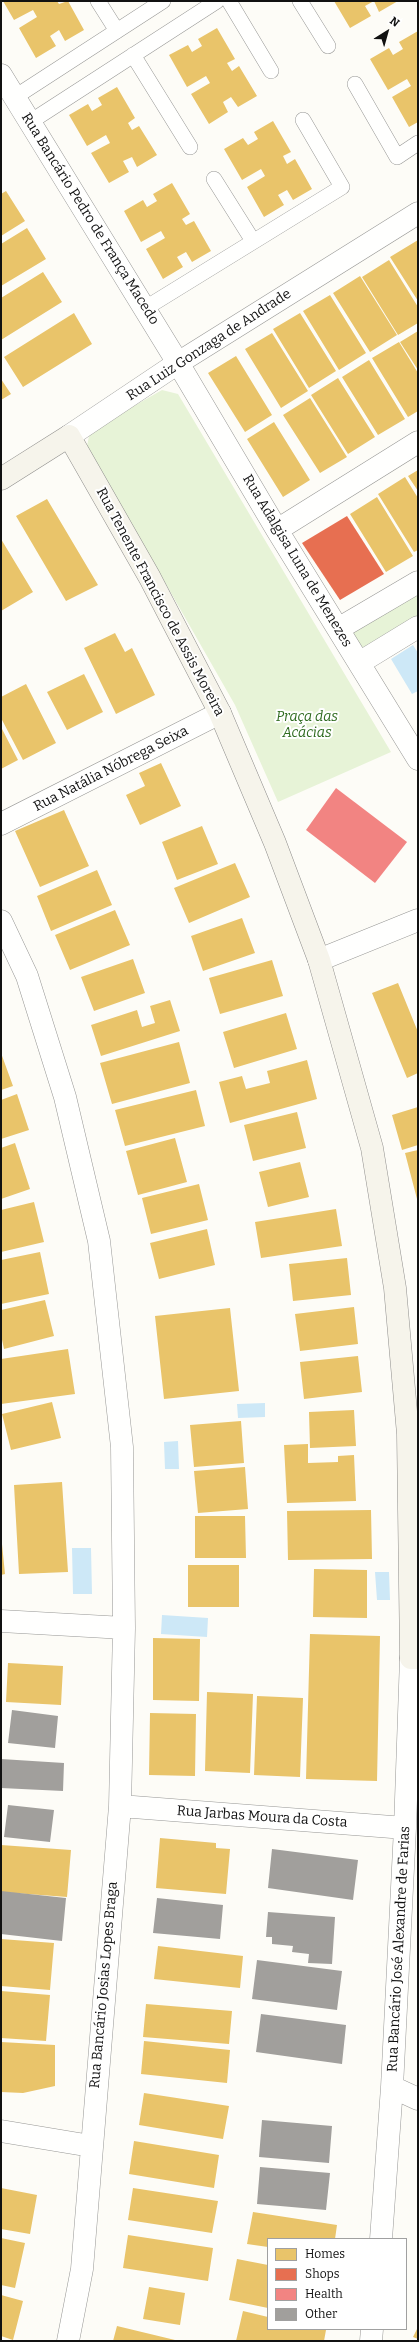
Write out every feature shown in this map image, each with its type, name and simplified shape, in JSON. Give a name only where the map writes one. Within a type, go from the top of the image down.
[{"type":"street","name":"Rua Bancário Pedro de França Macedo","points":[[1,75],[178,363]]},
{"type":"street","name":"Rua Luiz Gonzaga de Andrade","points":[[1,479],[69,436],[178,363],[418,212]]},
{"type":"street","name":"Rua Adalgisa Luna de Menezes","points":[[178,363],[277,530],[418,759]]},
{"type":"street","name":"Rua Tenente Francisco de Assis Moreira","points":[[69,436],[150,578],[220,713],[275,843],[319,960],[372,1148],[395,1288],[408,1434],[414,1658]]},
{"type":"street","points":[[277,530],[418,442]]},
{"type":"street","points":[[338,629],[418,582]]},
{"type":"street","points":[[359,662],[418,627]]},
{"type":"street","name":"Rua Natália Nóbrega Seixa","points":[[1,824],[220,713]]},
{"type":"street","points":[[319,960],[418,920]]},
{"type":"street","name":"Rua Bancário Josias Lopes Braga","points":[[1,921],[27,976],[65,1097],[99,1241],[122,1447],[124,1628],[120,1806],[82,2269],[68,2341]]},
{"type":"street","points":[[1,1621],[124,1628]]},
{"type":"street","name":"Rua Bancário José Alexandre de Farias","points":[[381,2238],[392,2087],[414,1658]]},
{"type":"street","name":"Rua Jarbas Moura da Costa","points":[[120,1806],[405,1828]]},
{"type":"street","points":[[392,2087],[418,2099]]},
{"type":"street","points":[[1,2131],[91,2146]]},
{"type":"street","points":[[371,2341],[372,2330]]},
{"type":"lane","points":[[98,1],[117,31]]},
{"type":"lane","points":[[15,97],[163,1]]},
{"type":"lane","points":[[30,122],[217,1]]},
{"type":"lane","points":[[229,1],[271,71]]},
{"type":"lane","points":[[300,1],[328,46]]},
{"type":"lane","points":[[133,55],[190,147]]},
{"type":"lane","points":[[355,84],[397,157],[418,144]]},
{"type":"lane","points":[[144,309],[342,187],[303,120]]},
{"type":"lane","points":[[214,179],[253,241]]},
{"type":"green space","name":"Praça das Acácias","points":[[162,390],[178,394],[391,752],[278,802],[235,705],[87,446],[90,431]]},
{"type":"green space","points":[[418,582],[418,627],[359,663],[338,629]]},
{"type":"water","points":[[413,645],[418,653],[418,691],[412,694],[391,659]]},
{"type":"water","points":[[265,1403],[265,1417],[238,1418],[237,1404]]},
{"type":"water","points":[[178,1441],[179,1469],[165,1469],[164,1442]]},
{"type":"water","points":[[72,1548],[91,1548],[92,1594],[73,1594]]},
{"type":"water","points":[[375,1572],[389,1572],[390,1600],[377,1600]]},
{"type":"water","points":[[162,1615],[208,1618],[207,1637],[161,1634]]},
{"type":"building: Homes","points":[[3,1],[57,1],[59,4],[68,1],[84,30],[65,41],[59,30],[50,36],[56,46],[36,58],[19,28],[37,17],[33,10],[14,20]]},
{"type":"building: Homes","points":[[334,1],[374,1],[365,6],[371,16],[350,28]]},
{"type":"building: Homes","points":[[374,1],[398,1],[379,12]]},
{"type":"building: Homes","points":[[217,28],[235,59],[227,63],[232,71],[239,66],[257,96],[238,107],[231,97],[223,102],[228,112],[209,124],[191,94],[210,83],[206,76],[187,87],[169,55],[188,45],[192,52],[202,46],[198,39]]},
{"type":"building: Homes","points":[[418,31],[418,122],[409,127],[392,97],[411,86],[407,79],[388,90],[370,59],[389,48],[393,55],[403,49],[399,42]]},
{"type":"building: Homes","points":[[117,87],[135,118],[128,123],[132,130],[139,126],[157,155],[137,167],[132,157],[123,161],[129,172],[109,183],[91,153],[110,143],[106,135],[87,146],[69,115],[88,104],[92,111],[102,105],[98,98]]},
{"type":"building: Homes","points":[[273,121],[291,152],[283,156],[287,164],[295,159],[312,189],[293,200],[287,190],[278,195],[284,205],[264,217],[247,187],[265,176],[261,169],[242,180],[224,149],[243,138],[248,145],[258,139],[254,132]]},
{"type":"building: Homes","points":[[172,183],[190,214],[182,219],[186,225],[194,221],[211,251],[192,262],[186,252],[177,257],[183,267],[163,279],[146,249],[165,238],[161,231],[141,242],[124,211],[143,200],[147,207],[157,201],[153,194]]},
{"type":"building: Homes","points":[[6,191],[25,221],[1,236],[1,194]]},
{"type":"building: Homes","points":[[27,228],[46,259],[1,286],[1,244]]},
{"type":"building: Homes","points":[[418,240],[418,301],[390,257]]},
{"type":"building: Homes","points":[[389,260],[418,307],[418,323],[398,335],[362,277]]},
{"type":"building: Homes","points":[[43,272],[62,302],[1,340],[1,298]]},
{"type":"building: Homes","points":[[360,276],[397,335],[370,352],[333,293]]},
{"type":"building: Homes","points":[[330,295],[366,353],[339,370],[303,311]]},
{"type":"building: Homes","points":[[74,313],[92,344],[23,387],[4,357]]},
{"type":"building: Homes","points":[[300,313],[336,371],[309,388],[273,329]]},
{"type":"building: Homes","points":[[418,331],[418,370],[400,342]]},
{"type":"building: Homes","points":[[272,333],[308,391],[281,408],[245,349]]},
{"type":"building: Homes","points":[[399,342],[418,373],[418,411],[408,417],[372,358]]},
{"type":"building: Homes","points":[[236,356],[272,415],[245,432],[208,373]]},
{"type":"building: Homes","points":[[369,360],[405,419],[378,435],[342,377]]},
{"type":"building: Homes","points":[[338,378],[375,437],[348,454],[311,395]]},
{"type":"building: Homes","points":[[1,379],[11,394],[1,400]]},
{"type":"building: Homes","points":[[310,398],[347,457],[320,473],[283,415]]},
{"type":"building: Homes","points":[[274,422],[310,480],[283,497],[247,439]]},
{"type":"building: Homes","points":[[418,470],[418,491],[408,476]]},
{"type":"building: Homes","points":[[405,477],[418,498],[418,550],[414,552],[378,494]]},
{"type":"building: Homes","points":[[377,497],[413,556],[386,572],[350,514]]},
{"type":"building: Homes","points":[[47,499],[98,585],[66,601],[16,516]]},
{"type":"building: Homes","points":[[1,539],[33,592],[1,611]]},
{"type":"building: Homes","points":[[115,633],[125,652],[132,648],[155,695],[116,714],[84,648]]},
{"type":"building: Homes","points":[[84,674],[103,712],[67,730],[47,692]]},
{"type":"building: Homes","points":[[26,684],[56,743],[23,760],[1,718],[1,697]]},
{"type":"building: Homes","points":[[1,727],[18,760],[1,769]]},
{"type":"building: Homes","points":[[161,763],[181,806],[140,825],[126,795],[145,786],[139,773]]},
{"type":"building: Homes","points":[[64,810],[89,866],[40,887],[15,831]]},
{"type":"building: Homes","points":[[202,826],[218,864],[177,880],[162,842]]},
{"type":"building: Homes","points":[[235,863],[250,897],[189,923],[174,888]]},
{"type":"building: Homes","points":[[97,870],[112,905],[51,931],[37,896]]},
{"type":"building: Homes","points":[[115,910],[130,945],[70,970],[55,935]]},
{"type":"building: Homes","points":[[242,918],[255,953],[203,971],[191,936]]},
{"type":"building: Homes","points":[[133,959],[145,993],[94,1011],[81,977]]},
{"type":"building: Homes","points":[[272,960],[283,996],[220,1014],[209,978]]},
{"type":"building: Homes","points":[[398,983],[418,1032],[418,1073],[407,1078],[372,993]]},
{"type":"building: Homes","points":[[170,1000],[180,1031],[101,1056],[91,1025],[137,1010],[142,1027],[155,1023],[150,1006]]},
{"type":"building: Homes","points":[[286,1013],[297,1049],[234,1068],[223,1032]]},
{"type":"building: Homes","points":[[179,1042],[190,1083],[112,1104],[100,1063]]},
{"type":"building: Homes","points":[[1,1053],[13,1086],[1,1090]]},
{"type":"building: Homes","points":[[307,1060],[317,1099],[230,1123],[219,1082],[242,1076],[246,1089],[270,1083],[267,1071]]},
{"type":"building: Homes","points":[[196,1090],[205,1126],[125,1146],[115,1110]]},
{"type":"building: Homes","points":[[17,1094],[29,1130],[1,1139],[1,1100]]},
{"type":"building: Homes","points":[[418,1107],[418,1145],[402,1150],[392,1115]]},
{"type":"building: Homes","points":[[297,1112],[306,1148],[253,1161],[244,1125]]},
{"type":"building: Homes","points":[[175,1138],[187,1182],[138,1195],[126,1151]]},
{"type":"building: Homes","points":[[15,1143],[30,1189],[1,1199],[1,1148]]},
{"type":"building: Homes","points":[[418,1150],[418,1199],[417,1199],[405,1153]]},
{"type":"building: Homes","points":[[300,1162],[309,1197],[268,1207],[259,1172]]},
{"type":"building: Homes","points":[[199,1184],[208,1220],[151,1234],[142,1198]]},
{"type":"building: Homes","points":[[34,1202],[44,1242],[1,1252],[1,1210]]},
{"type":"building: Homes","points":[[336,1209],[342,1246],[261,1258],[255,1222]]},
{"type":"building: Homes","points":[[207,1229],[215,1265],[159,1279],[150,1243]]},
{"type":"building: Homes","points":[[40,1252],[49,1294],[1,1304],[1,1260]]},
{"type":"building: Homes","points":[[347,1258],[351,1295],[293,1301],[289,1264]]},
{"type":"building: Homes","points":[[45,1300],[54,1336],[4,1349],[1,1335],[1,1310]]},
{"type":"building: Homes","points":[[354,1307],[358,1344],[300,1351],[295,1314]]},
{"type":"building: Homes","points":[[230,1308],[239,1391],[164,1399],[155,1316]]},
{"type":"building: Homes","points":[[68,1349],[75,1394],[1,1404],[1,1359]]},
{"type":"building: Homes","points":[[358,1356],[362,1392],[304,1399],[300,1362]]},
{"type":"building: Homes","points":[[52,1402],[61,1438],[11,1450],[2,1414]]},
{"type":"building: Homes","points":[[354,1410],[356,1446],[310,1448],[309,1412]]},
{"type":"building: Homes","points":[[241,1421],[244,1463],[194,1467],[190,1425]]},
{"type":"building: Homes","points":[[308,1444],[308,1463],[338,1462],[338,1456],[354,1455],[356,1501],[287,1503],[284,1445]]},
{"type":"building: Homes","points":[[245,1467],[248,1509],[198,1513],[194,1471]]},
{"type":"building: Homes","points":[[62,1482],[68,1572],[19,1574],[14,1485]]},
{"type":"building: Homes","points":[[371,1510],[372,1559],[288,1560],[287,1511]]},
{"type":"building: Homes","points":[[195,1516],[245,1516],[246,1558],[195,1558]]},
{"type":"building: Homes","points":[[1,1534],[5,1574],[1,1575]]},
{"type":"building: Homes","points":[[188,1565],[239,1565],[239,1607],[188,1607]]},
{"type":"building: Homes","points":[[314,1569],[367,1570],[367,1618],[313,1617]]},
{"type":"building: Homes","points":[[310,1634],[380,1636],[377,1781],[306,1779]]},
{"type":"building: Homes","points":[[153,1638],[200,1639],[199,1701],[153,1700]]},
{"type":"building: Homes","points":[[8,1663],[63,1666],[61,1705],[6,1702]]},
{"type":"building: Homes","points":[[207,1692],[253,1694],[250,1773],[205,1771]]},
{"type":"building: Homes","points":[[257,1696],[303,1698],[300,1777],[254,1775]]},
{"type":"building: Homes","points":[[150,1713],[196,1714],[195,1776],[149,1775]]},
{"type":"building: Homes","points":[[160,1838],[216,1843],[216,1848],[230,1849],[226,1894],[156,1888]]},
{"type":"building: Homes","points":[[1,1845],[71,1850],[67,1897],[1,1892]]},
{"type":"building: Homes","points":[[1,1939],[54,1943],[50,1990],[1,1986]]},
{"type":"building: Homes","points":[[158,1946],[243,1956],[240,1988],[154,1979]]},
{"type":"building: Homes","points":[[1,1991],[50,1995],[46,2041],[1,2038]]},
{"type":"building: Homes","points":[[146,2004],[232,2011],[229,2044],[143,2037]]},
{"type":"building: Homes","points":[[144,2041],[230,2050],[227,2083],[141,2074]]},
{"type":"building: Homes","points":[[1,2042],[55,2045],[55,2086],[23,2093],[1,2092]]},
{"type":"building: Homes","points":[[144,2093],[229,2106],[223,2139],[139,2125]]},
{"type":"building: Homes","points":[[134,2141],[219,2155],[214,2188],[129,2174]]},
{"type":"building: Homes","points":[[1,2188],[37,2195],[30,2234],[1,2229]]},
{"type":"building: Homes","points":[[133,2188],[218,2201],[212,2233],[128,2220]]},
{"type":"building: Homes","points":[[253,2212],[337,2225],[335,2238],[267,2238],[267,2247],[247,2244]]},
{"type":"building: Homes","points":[[128,2235],[213,2248],[208,2281],[123,2268]]},
{"type":"building: Homes","points":[[1,2238],[25,2243],[15,2288],[1,2285]]},
{"type":"building: Homes","points":[[237,2259],[267,2265],[267,2308],[229,2300]]},
{"type":"building: Homes","points":[[149,2287],[185,2293],[180,2325],[143,2319]]},
{"type":"building: Homes","points":[[1,2295],[23,2301],[13,2340],[1,2336]]},
{"type":"building: Homes","points":[[243,2311],[267,2317],[267,2330],[326,2330],[324,2341],[236,2341]]},
{"type":"building: Homes","points":[[117,2326],[175,2340],[175,2341],[113,2341]]},
{"type":"building: Homes","points":[[418,2327],[418,2339],[413,2337]]},
{"type":"building: Shops","points":[[347,516],[384,574],[340,600],[302,543]]},
{"type":"building: Health","points":[[336,788],[407,842],[375,883],[306,830]]},
{"type":"building: Other","points":[[12,1710],[58,1716],[55,1748],[8,1743]]},
{"type":"building: Other","points":[[1,1759],[64,1763],[63,1791],[1,1788]]},
{"type":"building: Other","points":[[8,1805],[54,1810],[50,1842],[4,1837]]},
{"type":"building: Other","points":[[272,1849],[358,1860],[353,1900],[268,1888]]},
{"type":"building: Other","points":[[1,1891],[66,1898],[62,1941],[1,1934]]},
{"type":"building: Other","points":[[157,1898],[223,1905],[220,1939],[153,1933]]},
{"type":"building: Other","points":[[268,1912],[335,1917],[332,1964],[308,1963],[309,1954],[292,1952],[293,1946],[272,1944],[272,1937],[266,1937]]},
{"type":"building: Other","points":[[257,1960],[342,1971],[337,2010],[252,1999]]},
{"type":"building: Other","points":[[261,2014],[346,2025],[342,2064],[256,2052]]},
{"type":"building: Other","points":[[262,2120],[332,2126],[329,2163],[259,2157]]},
{"type":"building: Other","points":[[260,2167],[330,2173],[326,2210],[257,2204]]}]
